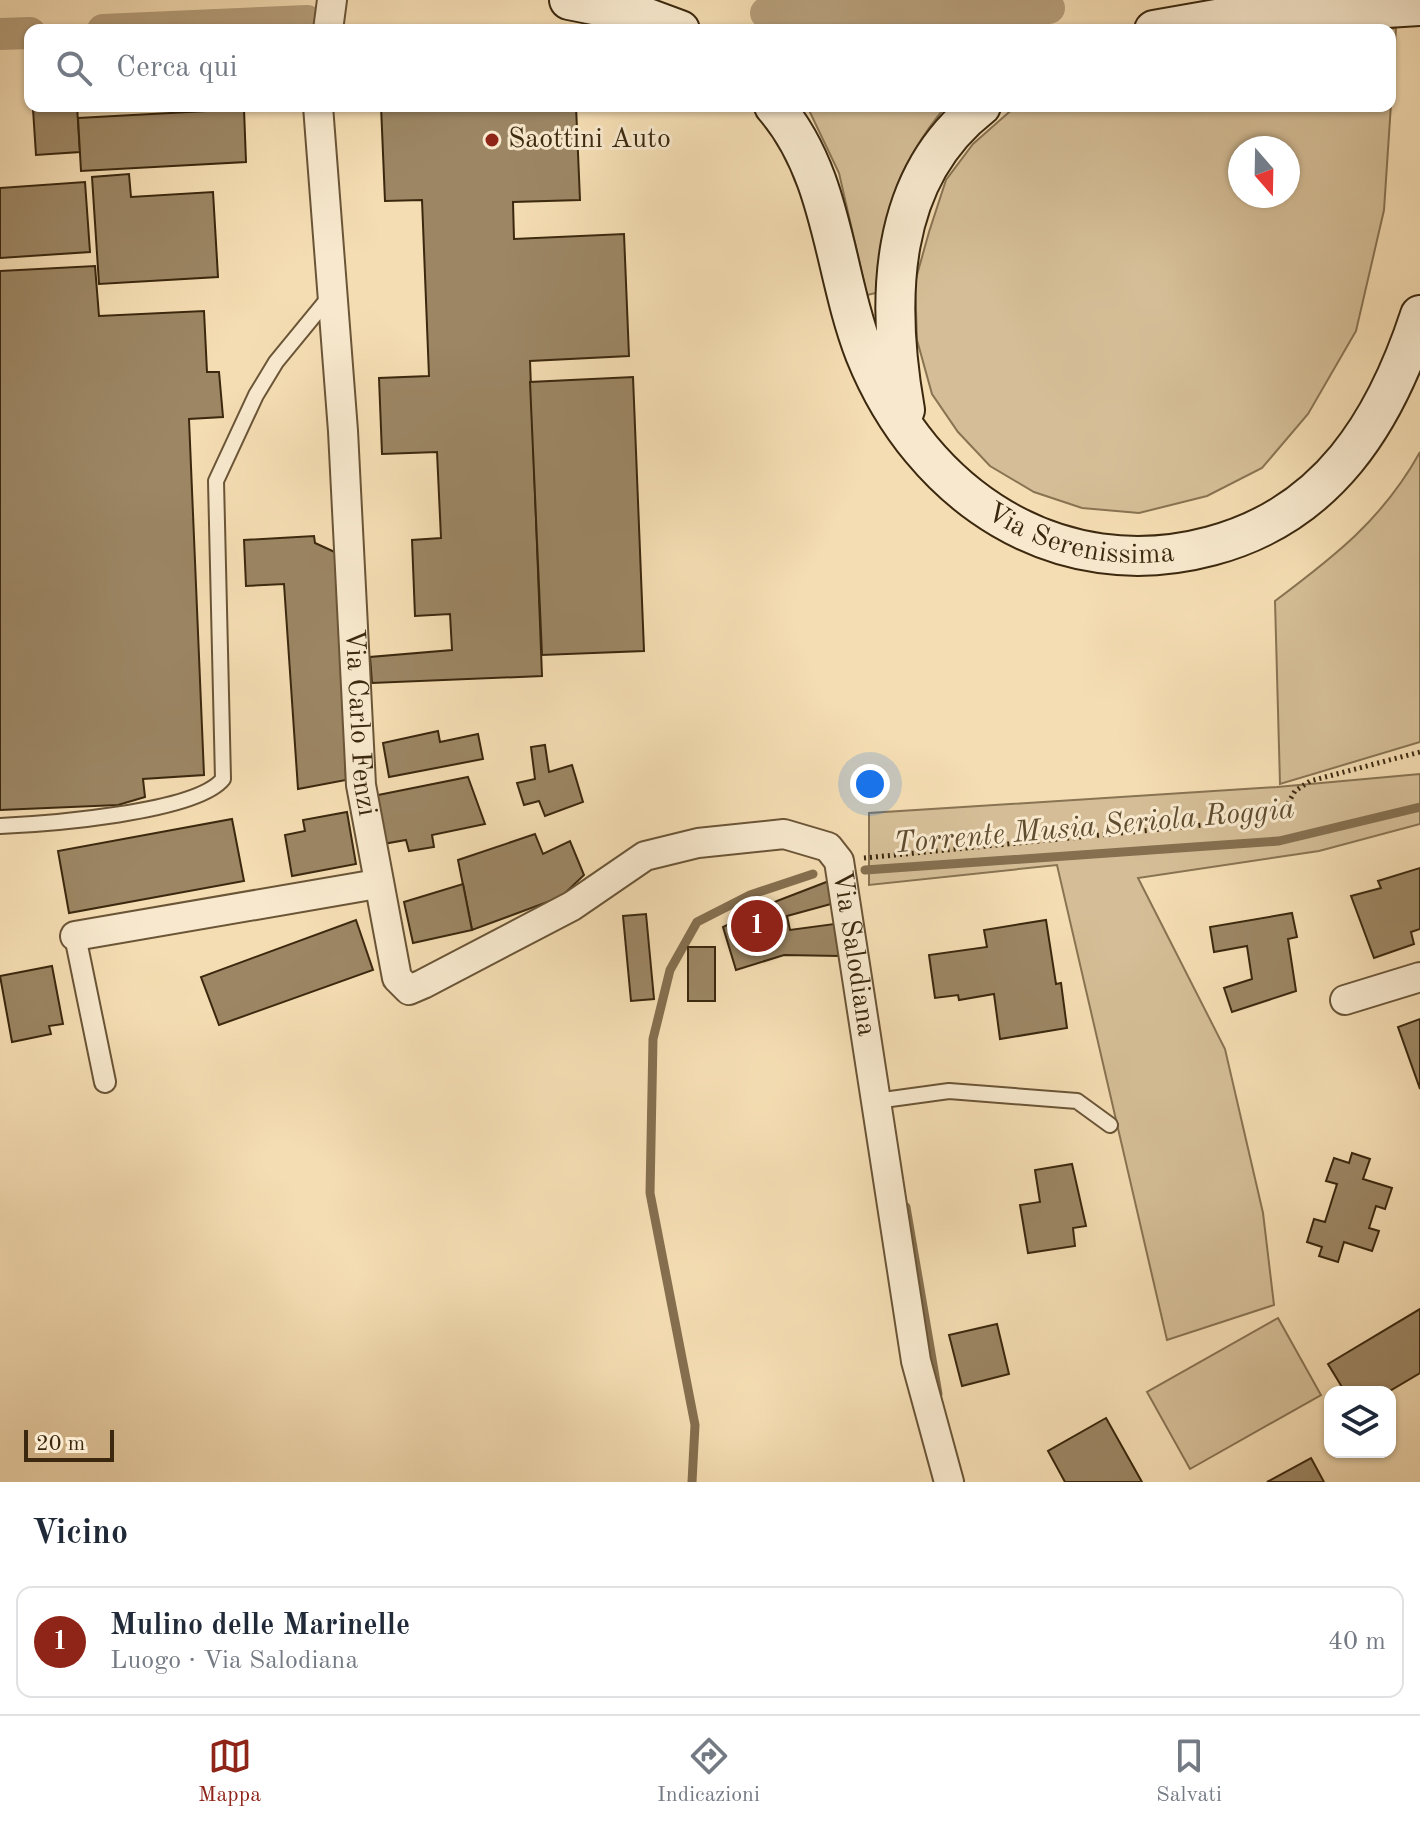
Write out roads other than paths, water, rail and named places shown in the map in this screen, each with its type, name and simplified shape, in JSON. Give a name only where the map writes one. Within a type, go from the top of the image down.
[{"type":"main road","points":[[569,0],[634,13],[664,24]]},
{"type":"main road","points":[[1188,24],[1222,18],[1420,6]]},
{"type":"main road","name":"Via Serenissima","points":[[778,112],[806,154],[823,197],[865,353],[882,388],[942,472],[967,496],[1024,532],[1051,543],[1097,553],[1151,556],[1195,550],[1262,526],[1323,485],[1353,455],[1400,373],[1420,315]]},
{"type":"main road","points":[[908,428],[894,320],[896,266],[903,223],[918,183],[941,146],[975,112]]},
{"type":"street","points":[[329,24],[332,0]]},
{"type":"street","name":"Via Carlo Fenzi","points":[[319,112],[334,292],[361,785],[377,884]]},
{"type":"street","name":"Via Salodiana","points":[[377,884],[397,978],[409,990],[572,906],[645,856],[698,843],[784,834],[828,847],[839,861],[916,1361],[949,1482]]},
{"type":"street","points":[[105,1082],[75,936],[377,884]]},
{"type":"street","points":[[1345,1000],[1420,977]]},
{"type":"lane","points":[[0,826],[101,818],[205,792],[223,779],[216,481],[256,395],[276,362],[334,292]]},
{"type":"lane","points":[[876,1101],[949,1091],[1077,1101],[1110,1125]]},
{"type":"waterway","points":[[766,13],[1049,8]]},
{"type":"waterway","points":[[239,24],[307,21]]},
{"type":"waterway","points":[[0,34],[24,33]]},
{"type":"waterway","name":"Torrente Musia Seriola Roggia","points":[[865,870],[1279,841],[1420,807]]},
{"type":"waterway","name":"Torrente Musia Seriola Roggia","points":[[692,1482],[695,1425],[650,1193],[653,1039],[670,970],[697,922],[750,895],[813,874]]},
{"type":"waterway","points":[[906,1207],[938,1394]]},
{"type":"place","name":"Saottini Auto","points":[[492,140]]},
{"type":"place","name":"Mulino delle Marinelle","points":[[757,926]]}]
